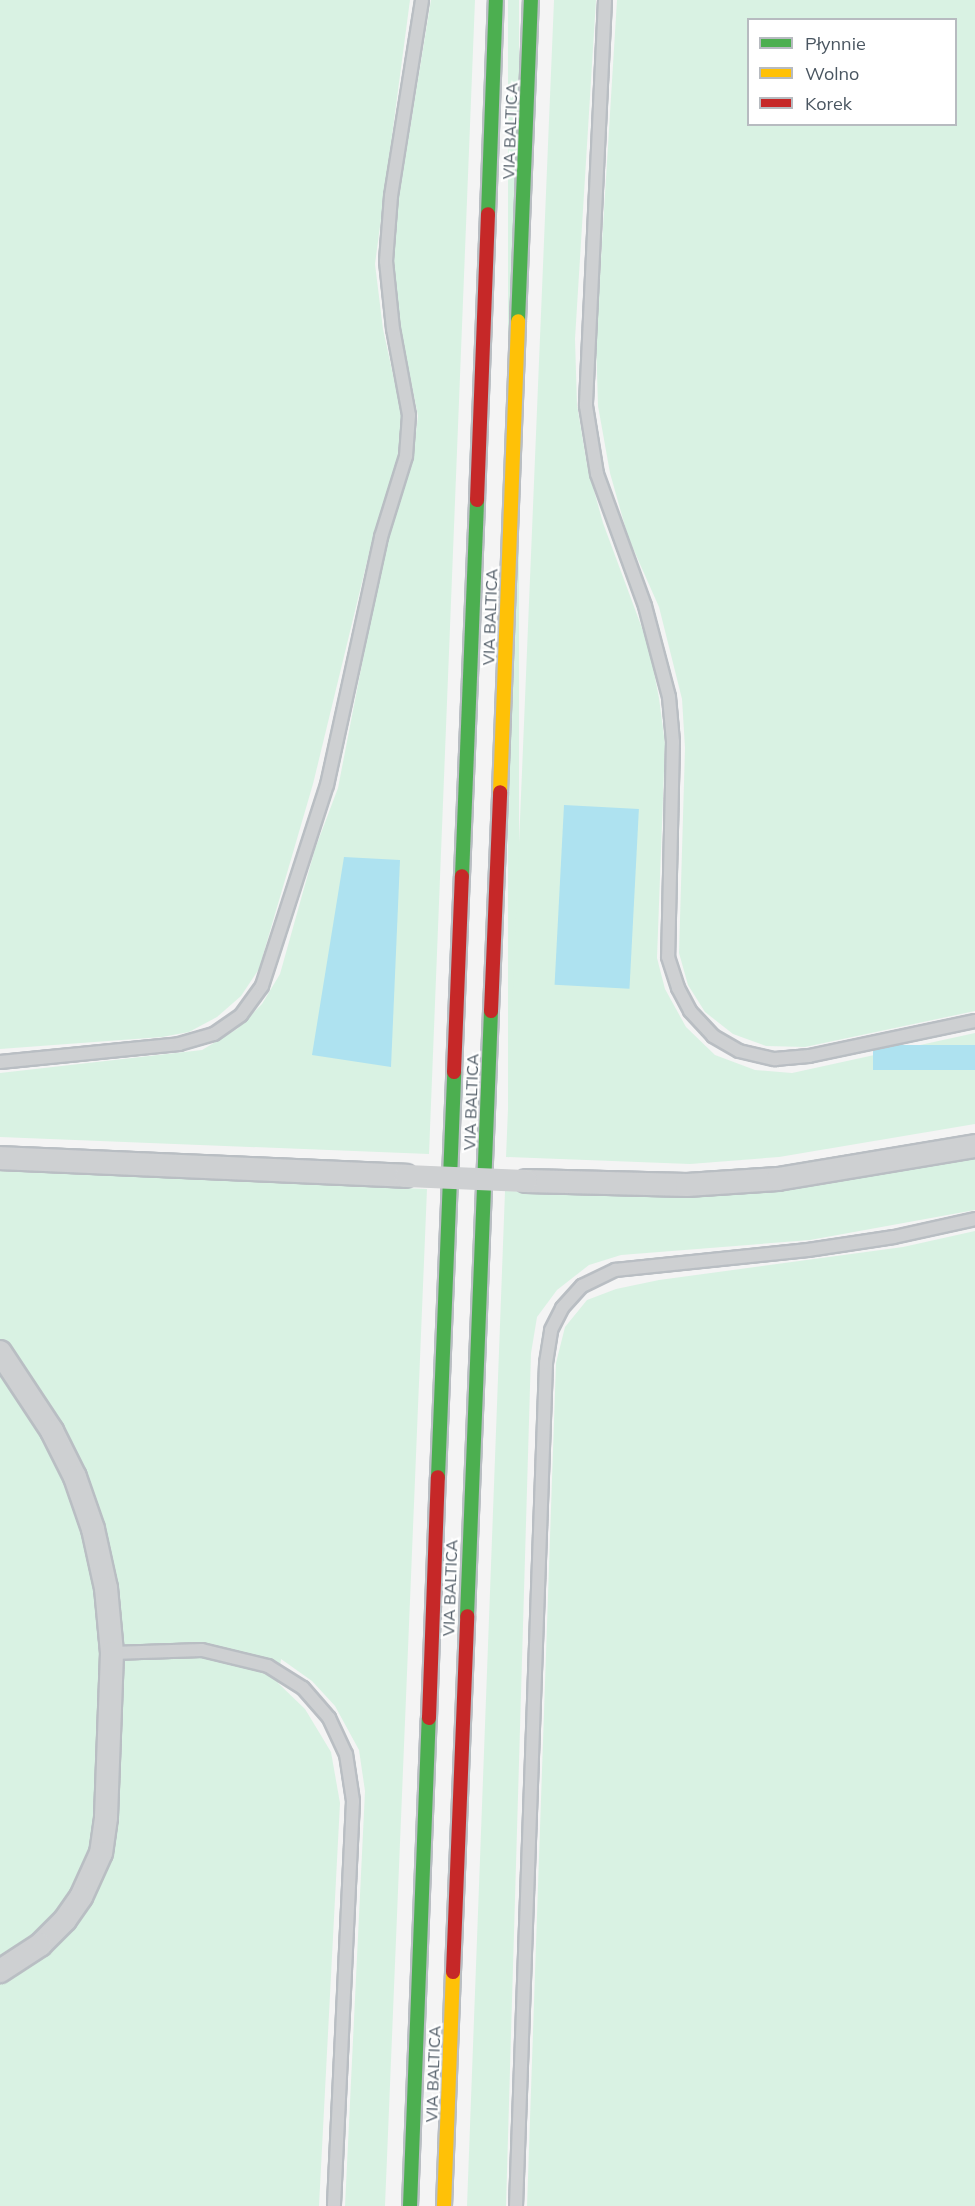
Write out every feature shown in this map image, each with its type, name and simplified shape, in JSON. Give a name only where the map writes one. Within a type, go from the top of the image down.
[{"type":"highway","name":"VIA BALTICA","points":[[410,2206],[496,0]]},
{"type":"highway","name":"VIA BALTICA","points":[[444,2206],[531,0]]},
{"type":"street","points":[[0,1158],[526,1181],[687,1185],[778,1179],[975,1146]]},
{"type":"street","points":[[0,1352],[52,1431],[75,1477],[93,1529],[106,1588],[112,1653],[107,1797],[101,1853],[81,1897],[65,1920],[40,1946],[0,1971]]},
{"type":"lane","points":[[0,1062],[188,1042],[214,1034],[240,1015],[262,986],[327,785],[381,537],[406,456],[410,415],[393,329],[386,261],[391,196],[422,0]]},
{"type":"lane","points":[[605,0],[586,406],[597,474],[645,606],[669,697],[673,742],[668,957],[678,988],[690,1011],[713,1036],[740,1051],[775,1059],[809,1056],[975,1021]]},
{"type":"lane","points":[[516,2206],[546,1363],[551,1330],[562,1308],[582,1286],[615,1270],[808,1250],[894,1237],[975,1218]]},
{"type":"lane","points":[[112,1653],[202,1650],[268,1666],[303,1688],[329,1718],[346,1754],[353,1801],[334,2206]]},
{"type":"green space","points":[[0,0],[410,0],[375,264],[383,329],[402,416],[397,462],[372,541],[313,784],[259,969],[241,996],[217,1017],[189,1032],[162,1037],[0,1049]]},
{"type":"green space","points":[[431,0],[475,0],[429,1154],[0,1137],[0,1073],[202,1050],[237,1029],[262,1004],[280,974],[315,849],[338,788],[386,540],[413,457],[418,416],[400,326],[394,260],[399,196]]},
{"type":"green space","points":[[508,0],[519,0],[519,1156],[508,1156]]},
{"type":"green space","points":[[554,0],[596,0],[575,339],[577,405],[587,465],[603,523],[649,647],[659,698],[665,744],[657,958],[665,989],[686,1027],[715,1055],[755,1070],[792,1073],[975,1033],[975,1124],[779,1157],[690,1164],[506,1157]]},
{"type":"green space","points":[[617,0],[975,0],[975,1011],[805,1047],[766,1046],[733,1034],[705,1012],[688,985],[679,953],[685,748],[682,699],[659,607],[628,537],[610,473],[598,406],[596,340]]},
{"type":"green space","points":[[975,1158],[975,1210],[810,1240],[621,1255],[589,1265],[557,1290],[537,1317],[531,1353],[506,2206],[467,2206],[505,1191],[692,1197],[791,1190]]},
{"type":"green space","points":[[0,1171],[427,1189],[385,2206],[345,2206],[365,1791],[359,1750],[335,1706],[312,1681],[281,1659],[278,1683],[305,1709],[331,1752],[340,1803],[319,2206],[0,2206]]},
{"type":"green space","points":[[975,1231],[975,2206],[527,2206],[556,1363],[565,1327],[587,1300],[616,1289],[659,1280],[903,1247]]},
{"type":"water","points":[[564,805],[639,809],[629,989],[555,985]]},
{"type":"water","points":[[344,857],[400,860],[391,1067],[312,1055]]},
{"type":"water","points":[[873,1045],[975,1045],[975,1070],[873,1070]]},
{"type":"traffic: fast","points":[[488,214],[496,0]]},
{"type":"traffic: fast","points":[[518,321],[531,0]]},
{"type":"traffic: fast","points":[[462,876],[477,500]]},
{"type":"traffic: fast","points":[[467,1616],[491,1011]]},
{"type":"traffic: fast","points":[[438,1477],[454,1072]]},
{"type":"traffic: fast","points":[[410,2206],[429,1718]]},
{"type":"traffic: slow","points":[[500,792],[518,321]]},
{"type":"traffic: slow","points":[[444,2206],[453,1972]]},
{"type":"traffic: jam","points":[[477,500],[488,214]]},
{"type":"traffic: jam","points":[[491,1011],[500,792]]},
{"type":"traffic: jam","points":[[454,1072],[462,876]]},
{"type":"traffic: jam","points":[[429,1718],[438,1477]]},
{"type":"traffic: jam","points":[[453,1972],[467,1616]]}]
